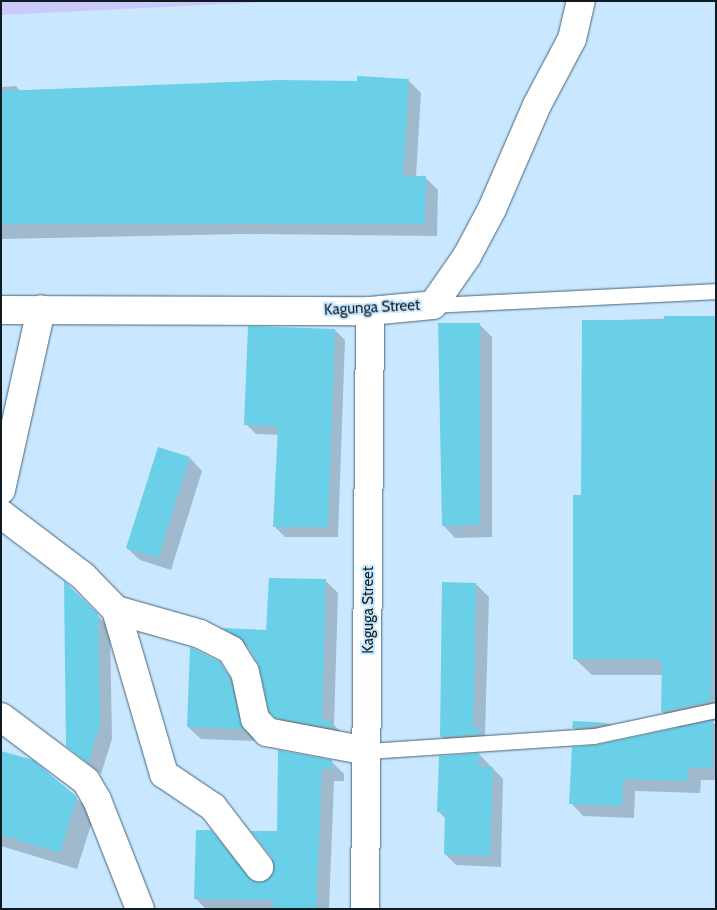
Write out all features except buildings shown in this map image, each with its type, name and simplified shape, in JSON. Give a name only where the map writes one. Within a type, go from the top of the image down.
[{"type":"street","name":"Kagunga Street","points":[[1,310],[370,311],[434,305],[467,256],[492,210],[537,105],[572,39],[581,1]]},
{"type":"street","points":[[1,490],[41,310]]},
{"type":"street","name":"Kaguga Street","points":[[364,909],[368,751],[370,311]]},
{"type":"street","points":[[1,514],[83,576],[116,610],[164,774],[213,807],[260,867]]},
{"type":"street","points":[[116,610],[200,634],[231,650],[245,672],[255,719],[267,732],[368,751]]},
{"type":"street","points":[[1,716],[86,781],[97,800],[140,909]]},
{"type":"lane","points":[[434,305],[716,291]]},
{"type":"lane","points":[[368,751],[594,736],[716,710]]},
{"type":"shaded area","points":[[1,1],[285,1],[1,15]]}]
